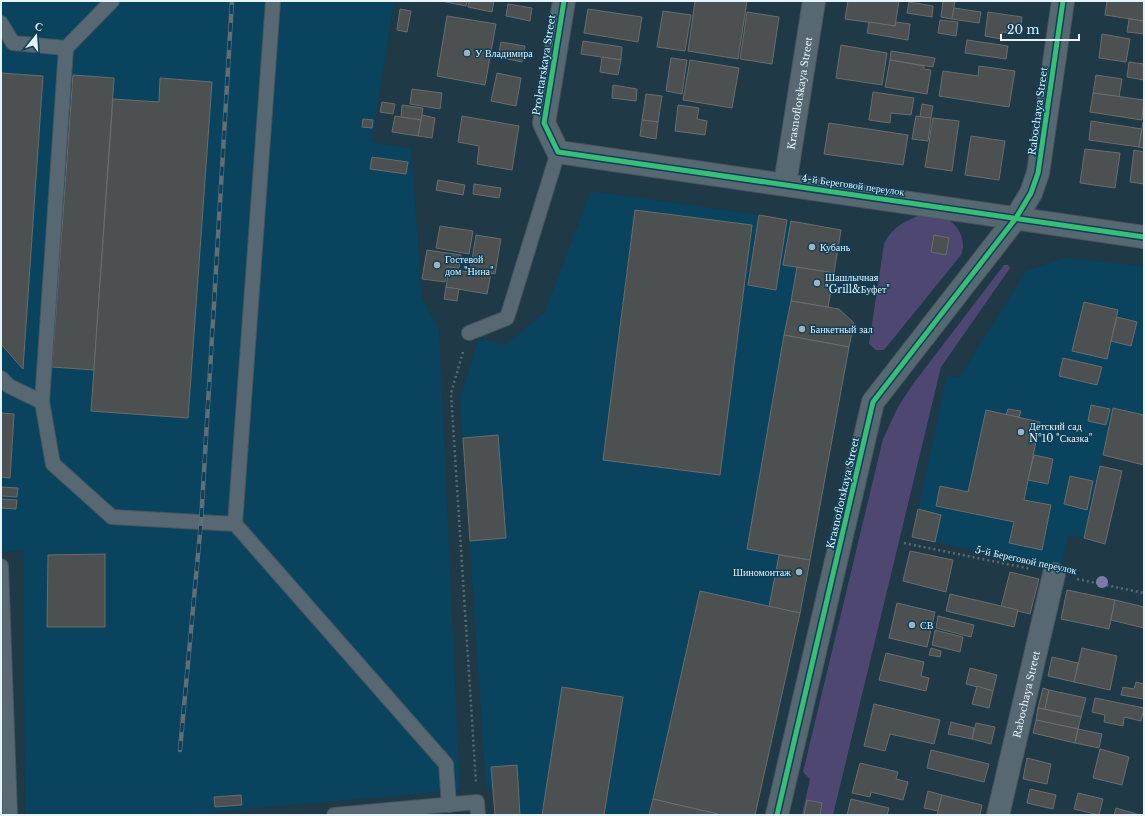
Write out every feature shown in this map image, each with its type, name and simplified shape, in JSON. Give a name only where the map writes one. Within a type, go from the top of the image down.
[{"type":"street","name":"Proletarskaya Street","points":[[558,152],[544,124],[564,1]]},
{"type":"street","name":"Krasnoflotskaya Street","points":[[785,184],[814,1]]},
{"type":"street","name":"Rabochaya Street","points":[[1016,218],[1031,193],[1038,173],[1063,1]]},
{"type":"street","name":"4-й Береговой переулок","points":[[558,152],[1144,237]]},
{"type":"street","name":"Krasnoflotskaya Street","points":[[777,815],[873,402],[1016,218]]},
{"type":"street","name":"Rabochaya Street","points":[[998,815],[1054,574]]},
{"type":"lane","points":[[112,1],[66,48],[42,402],[53,464],[112,517],[235,524],[446,764],[449,805]]},
{"type":"lane","points":[[235,524],[273,1]]},
{"type":"lane","points":[[1,23],[13,43],[66,48]]},
{"type":"lane","points":[[469,333],[507,318],[558,152]]},
{"type":"lane","points":[[1,378],[9,386],[42,402]]},
{"type":"lane","points":[[1,566],[10,815]]},
{"type":"lane","points":[[334,815],[449,805],[477,809]]},
{"type":"path","points":[[469,333],[451,394],[477,809]]},
{"type":"shaded area","points":[[1,1],[394,1],[372,142],[411,148],[422,299],[439,327],[460,790],[181,815],[25,815],[23,550],[1,552]]},
{"type":"shaded area","points":[[591,191],[759,215],[841,230],[828,307],[839,309],[854,323],[810,560],[755,815],[495,815],[492,787],[486,787],[460,399],[479,338],[505,345],[544,313]]},
{"type":"shaded area","points":[[924,214],[945,218],[954,224],[962,239],[963,250],[961,255],[884,350],[876,350],[869,344],[884,244],[891,233],[900,225]]},
{"type":"shaded area","name":"Детский сад №10 \"Сказка\"","points":[[1064,258],[1144,266],[1144,465],[1103,455],[1084,538],[1068,535],[1061,569],[912,537],[947,375],[959,378],[1026,271]]},
{"type":"shaded area","points":[[1004,265],[1008,265],[1010,268],[941,367],[833,815],[802,815],[810,779],[803,772],[883,439],[898,407],[913,384]]},
{"type":"building","points":[[441,1],[467,1],[466,6]]},
{"type":"building","points":[[469,1],[494,1],[492,12],[468,7]]},
{"type":"building","points":[[695,1],[747,1],[738,59],[688,51]]},
{"type":"building","points":[[848,1],[899,1],[895,26],[845,19]]},
{"type":"building","points":[[943,1],[955,1],[952,19],[941,17]]},
{"type":"building","points":[[1107,1],[1144,1],[1144,21],[1105,15]]},
{"type":"building","points":[[909,2],[933,6],[932,17],[907,13]]},
{"type":"building","points":[[508,4],[532,8],[530,21],[506,16]]},
{"type":"building","points":[[954,8],[981,12],[979,23],[952,19]]},
{"type":"building","points":[[400,9],[411,11],[407,32],[397,30]]},
{"type":"building","points":[[588,9],[642,17],[638,42],[584,33]]},
{"type":"building","points":[[663,11],[691,15],[685,51],[657,47]]},
{"type":"building","points":[[747,12],[779,17],[772,64],[740,59]]},
{"type":"building","points":[[988,12],[1022,17],[1020,34],[1002,32],[1001,39],[985,36]]},
{"type":"building","points":[[447,16],[496,24],[485,85],[437,76]]},
{"type":"building","points":[[1129,19],[1144,21],[1144,34],[1127,32]]},
{"type":"building","points":[[940,20],[958,22],[956,36],[938,33]]},
{"type":"building","points":[[869,22],[895,26],[896,22],[910,24],[908,40],[867,33]]},
{"type":"building","points":[[1102,34],[1130,39],[1126,62],[1099,58]]},
{"type":"building","points":[[967,40],[1008,46],[1006,59],[965,53]]},
{"type":"building","points":[[583,41],[622,47],[621,60],[581,54]]},
{"type":"building","points":[[501,42],[525,46],[522,62],[498,57]]},
{"type":"building","points":[[841,45],[887,53],[882,85],[836,78]]},
{"type":"building","points":[[891,51],[935,58],[933,67],[890,60]]},
{"type":"building","points":[[602,57],[621,60],[618,75],[600,72]]},
{"type":"building","points":[[671,58],[687,60],[682,94],[666,91]]},
{"type":"building","points":[[690,60],[739,68],[732,108],[683,100]]},
{"type":"building","points":[[890,60],[924,66],[924,69],[931,70],[927,94],[885,87]]},
{"type":"building","points":[[1129,62],[1144,64],[1144,80],[1127,77]]},
{"type":"building","points":[[979,66],[1015,71],[1009,107],[939,96],[943,71],[978,76]]},
{"type":"building","points":[[1,73],[43,76],[23,369],[1,344]]},
{"type":"building","points":[[497,73],[521,78],[516,106],[491,101]]},
{"type":"building","points":[[73,75],[114,78],[94,370],[52,367]]},
{"type":"building","points":[[1096,75],[1122,79],[1119,97],[1093,93]]},
{"type":"building","points":[[160,78],[212,82],[188,418],[91,411],[113,99],[159,102]]},
{"type":"building","points":[[613,85],[637,89],[636,101],[612,98]]},
{"type":"building","points":[[412,89],[442,93],[440,109],[410,104]]},
{"type":"building","points":[[873,92],[914,98],[911,115],[891,113],[890,123],[869,120]]},
{"type":"building","points":[[1093,93],[1144,100],[1142,120],[1090,112]]},
{"type":"building","points":[[646,94],[662,96],[658,122],[642,120]]},
{"type":"building","points":[[382,102],[395,104],[393,114],[380,112]]},
{"type":"building","points":[[922,104],[933,106],[931,118],[920,117]]},
{"type":"building","points":[[402,105],[423,108],[421,120],[401,117]]},
{"type":"building","points":[[678,105],[699,108],[697,119],[707,121],[705,135],[675,131]]},
{"type":"building","points":[[422,115],[435,118],[432,138],[418,136]]},
{"type":"building","points":[[395,116],[421,120],[418,136],[392,132]]},
{"type":"building","points":[[462,116],[519,126],[512,170],[477,164],[479,146],[458,142]]},
{"type":"building","points":[[916,116],[931,118],[928,141],[912,139]]},
{"type":"building","points":[[933,118],[959,121],[952,171],[925,167]]},
{"type":"building","points":[[363,119],[373,120],[372,128],[362,127]]},
{"type":"building","points":[[642,120],[658,122],[656,139],[640,136]]},
{"type":"building","points":[[1091,121],[1142,129],[1139,147],[1089,140]]},
{"type":"building","points":[[1144,122],[1144,148],[1139,147]]},
{"type":"building","points":[[829,123],[908,135],[903,165],[824,154]]},
{"type":"building","points":[[971,136],[1005,141],[999,180],[965,175]]},
{"type":"building","points":[[1085,149],[1120,153],[1115,188],[1080,183]]},
{"type":"building","points":[[1134,150],[1144,152],[1144,184],[1130,182]]},
{"type":"building","points":[[372,157],[408,162],[406,174],[370,169]]},
{"type":"building","points":[[438,180],[465,185],[463,195],[436,190]]},
{"type":"building","points":[[474,184],[501,188],[499,198],[473,194]]},
{"type":"building","points":[[635,210],[752,225],[720,475],[603,460]]},
{"type":"building","points":[[759,215],[787,220],[776,290],[748,285]]},
{"type":"building","name":"Кубань","points":[[791,221],[841,230],[834,273],[783,265]]},
{"type":"building","points":[[440,226],[473,231],[469,254],[436,248]]},
{"type":"building","points":[[476,235],[501,239],[495,274],[491,273],[487,294],[446,287],[449,269],[470,272]]},
{"type":"building","points":[[934,235],[949,238],[946,255],[931,252]]},
{"type":"building","points":[[427,250],[461,255],[459,268],[447,267],[445,282],[422,279]]},
{"type":"building","points":[[797,267],[834,273],[828,307],[791,301]]},
{"type":"building","points":[[446,287],[459,289],[457,301],[444,299]]},
{"type":"building","points":[[791,301],[839,309],[854,323],[849,347],[784,335]]},
{"type":"building","points":[[1084,302],[1118,310],[1107,359],[1072,351]]},
{"type":"building","points":[[1117,317],[1137,322],[1131,346],[1111,341]]},
{"type":"building","points":[[784,335],[849,347],[810,560],[747,549]]},
{"type":"building","points":[[1063,358],[1102,367],[1097,385],[1059,376]]},
{"type":"building","points":[[1091,405],[1110,409],[1106,425],[1088,421]]},
{"type":"building","points":[[1113,408],[1144,415],[1144,465],[1103,455]]},
{"type":"building","points":[[1008,409],[1021,411],[1019,417],[1006,415]]},
{"type":"building","points":[[986,410],[1040,422],[1024,500],[1051,505],[1042,550],[1009,543],[1014,522],[936,506],[940,486],[968,492]]},
{"type":"building","points":[[1,413],[14,414],[10,478],[1,477]]},
{"type":"building","points":[[498,435],[506,538],[470,541],[463,438]]},
{"type":"building","points":[[1034,455],[1053,459],[1048,484],[1028,480]]},
{"type":"building","points":[[1100,466],[1122,471],[1105,544],[1084,538]]},
{"type":"building","points":[[1070,476],[1093,481],[1087,510],[1064,504]]},
{"type":"building","points":[[2,487],[18,488],[17,497],[1,496]]},
{"type":"building","points":[[1,499],[17,500],[16,509],[1,508]]},
{"type":"building","points":[[918,509],[941,515],[935,542],[912,537]]},
{"type":"building","points":[[910,551],[953,560],[946,592],[903,581]]},
{"type":"building","points":[[105,554],[105,627],[47,627],[48,555]]},
{"type":"building","points":[[779,555],[810,560],[800,613],[769,607]]},
{"type":"building","points":[[1010,572],[1039,579],[1030,614],[1001,607]]},
{"type":"building","points":[[1067,590],[1115,600],[1109,629],[1061,619]]},
{"type":"building","points":[[700,591],[800,613],[755,815],[722,815],[653,799]]},
{"type":"building","points":[[950,594],[1018,610],[1014,627],[946,611]]},
{"type":"building","points":[[1115,600],[1144,607],[1144,628],[1111,620]]},
{"type":"building","points":[[897,603],[935,612],[927,647],[889,638]]},
{"type":"building","points":[[938,616],[974,625],[971,637],[936,628]]},
{"type":"building","points":[[935,630],[963,637],[960,652],[932,645]]},
{"type":"building","points":[[931,648],[941,651],[940,657],[929,655]]},
{"type":"building","points":[[1082,648],[1117,656],[1110,690],[1074,682]]},
{"type":"building","points":[[886,653],[924,662],[921,676],[929,678],[926,691],[879,680]]},
{"type":"building","points":[[1052,657],[1078,663],[1074,682],[1048,676]]},
{"type":"building","points":[[970,668],[997,675],[993,691],[966,684]]},
{"type":"building","points":[[1136,682],[1144,684],[1144,699],[1121,695],[1123,687],[1134,689]]},
{"type":"building","points":[[977,686],[993,691],[989,708],[972,704]]},
{"type":"building","points":[[562,687],[623,697],[604,815],[542,815]]},
{"type":"building","points":[[1043,688],[1049,690],[1045,709],[1038,708]]},
{"type":"building","points":[[1049,690],[1086,698],[1081,717],[1045,709]]},
{"type":"building","points":[[1095,698],[1144,708],[1141,721],[1124,717],[1123,726],[1104,722],[1105,715],[1092,712]]},
{"type":"building","points":[[874,704],[940,720],[934,744],[890,734],[885,751],[864,746]]},
{"type":"building","points":[[1038,708],[1081,717],[1078,729],[1036,720]]},
{"type":"building","points":[[1036,720],[1078,729],[1075,743],[1033,733]]},
{"type":"building","points":[[951,722],[974,728],[972,739],[948,734]]},
{"type":"building","points":[[976,723],[995,727],[991,744],[972,739]]},
{"type":"building","points":[[1078,729],[1102,734],[1099,748],[1075,743]]},
{"type":"building","points":[[1100,749],[1129,757],[1122,785],[1093,778]]},
{"type":"building","points":[[931,750],[989,764],[984,782],[927,768]]},
{"type":"building","points":[[1027,758],[1051,764],[1047,784],[1023,779]]},
{"type":"building","points":[[860,763],[898,772],[896,779],[908,782],[903,800],[871,792],[870,797],[852,793]]},
{"type":"building","points":[[517,765],[520,815],[495,815],[491,767]]},
{"type":"building","points":[[1030,789],[1056,795],[1053,809],[1027,803]]},
{"type":"building","points":[[928,791],[942,795],[938,811],[924,808]]},
{"type":"building","points":[[1078,793],[1103,799],[1099,815],[1074,809]]},
{"type":"building","points":[[241,795],[242,805],[215,807],[214,797]]},
{"type":"building","points":[[942,795],[982,805],[980,815],[937,815]]},
{"type":"building","points":[[653,799],[722,815],[649,815]]},
{"type":"building","points":[[851,799],[889,808],[887,815],[847,815]]},
{"type":"building","points":[[807,800],[822,803],[820,815],[804,815]]},
{"type":"building","points":[[1116,808],[1140,815],[1114,815]]},
{"type":"railway","points":[[180,750],[201,522],[232,1]]},
{"type":"cycle path","points":[[564,1],[544,123],[558,152],[1144,237]]},
{"type":"cycle path","points":[[777,815],[873,402],[1016,218],[1031,193],[1038,173],[1063,1]]},
{"type":"place","name":"У Владимира","points":[[467,53]]},
{"type":"place","name":"Кубань","points":[[812,247]]},
{"type":"place","name":"Гостевой дом \"Нина\"","points":[[437,265]]},
{"type":"place","name":"Шашлычная \"Grill&Буфет\"","points":[[817,283]]},
{"type":"place","name":"Банкетный зал","points":[[802,329]]},
{"type":"place","name":"Детский сад №10 \"Сказка\"","points":[[1021,432]]},
{"type":"place","name":"Шиномонтаж","points":[[799,572]]},
{"type":"place","name":"СВ","points":[[912,625]]}]
